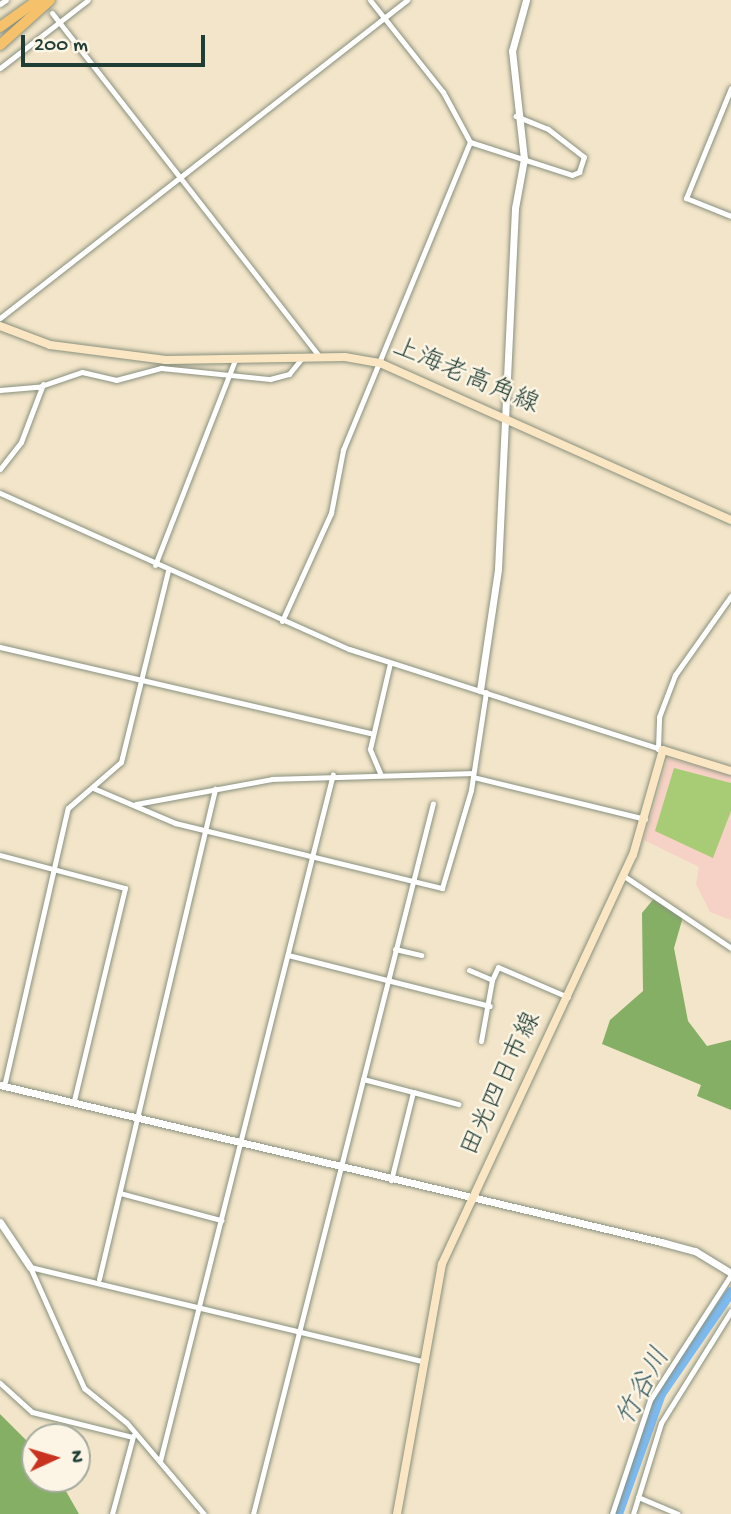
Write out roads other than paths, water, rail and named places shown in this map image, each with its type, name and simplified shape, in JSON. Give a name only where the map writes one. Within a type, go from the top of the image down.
[{"type":"highway","points":[[0,20],[30,0]]},
{"type":"highway","points":[[0,27],[38,0]]},
{"type":"highway","points":[[0,45],[50,0]]},
{"type":"main road","name":"上海老高角線","points":[[0,326],[65,348],[234,362],[320,358],[380,363],[506,416],[731,520]]},
{"type":"main road","points":[[661,750],[731,771]]},
{"type":"main road","name":"田光四日市線","points":[[397,1514],[410,1417],[425,1362],[442,1264],[624,876],[645,819],[661,750]]},
{"type":"street","points":[[0,4],[5,0]]},
{"type":"street","points":[[0,68],[88,0]]},
{"type":"street","points":[[370,0],[443,92],[470,142],[572,176],[584,157],[548,129],[516,117]]},
{"type":"street","points":[[0,318],[407,0]]},
{"type":"street","points":[[93,788],[209,831],[442,888],[473,775],[498,569],[515,208],[524,159],[516,117],[512,51],[526,0]]},
{"type":"street","points":[[52,13],[320,358]]},
{"type":"street","points":[[731,88],[686,198],[731,216]]},
{"type":"street","points":[[282,621],[331,513],[343,450],[470,142]]},
{"type":"street","points":[[0,390],[43,384],[82,372],[116,380],[161,368],[228,377],[279,377],[301,359]]},
{"type":"street","points":[[155,565],[234,362]]},
{"type":"street","points":[[0,469],[21,442],[43,384]]},
{"type":"street","points":[[0,493],[282,621],[390,663],[661,750],[659,717],[675,675],[731,596]]},
{"type":"street","points":[[168,571],[121,762],[68,808],[2,1084],[391,1180],[695,1251],[731,1274],[650,1399],[612,1514]]},
{"type":"street","points":[[0,647],[373,734]]},
{"type":"street","points":[[380,773],[370,755],[390,663]]},
{"type":"street","points":[[136,804],[215,789],[333,774],[473,775],[645,819]]},
{"type":"street","points":[[160,1461],[333,774]]},
{"type":"street","points":[[99,1279],[209,831],[215,789]]},
{"type":"street","points":[[253,1514],[433,803]]},
{"type":"street","points":[[0,855],[125,888],[74,1100]]},
{"type":"street","points":[[624,876],[731,948]]},
{"type":"street","points":[[395,949],[421,955]]},
{"type":"street","points":[[288,955],[490,1006]]},
{"type":"street","points":[[481,1041],[490,1006],[492,980],[498,967],[568,997]]},
{"type":"street","points":[[469,970],[492,980]]},
{"type":"street","points":[[363,1079],[458,1104]]},
{"type":"street","points":[[391,1180],[413,1092]]},
{"type":"street","points":[[120,1193],[221,1220]]},
{"type":"street","points":[[0,1222],[30,1267],[81,1385],[160,1461],[204,1514]]},
{"type":"street","points":[[30,1267],[99,1279],[425,1362]]},
{"type":"street","points":[[633,1514],[661,1423],[731,1311]]},
{"type":"street","points":[[0,1383],[32,1412],[133,1435]]},
{"type":"street","points":[[112,1514],[133,1435]]},
{"type":"street","points":[[638,1497],[678,1514]]},
{"type":"waterway","name":"竹谷川","points":[[618,1514],[661,1394],[731,1292]]}]
